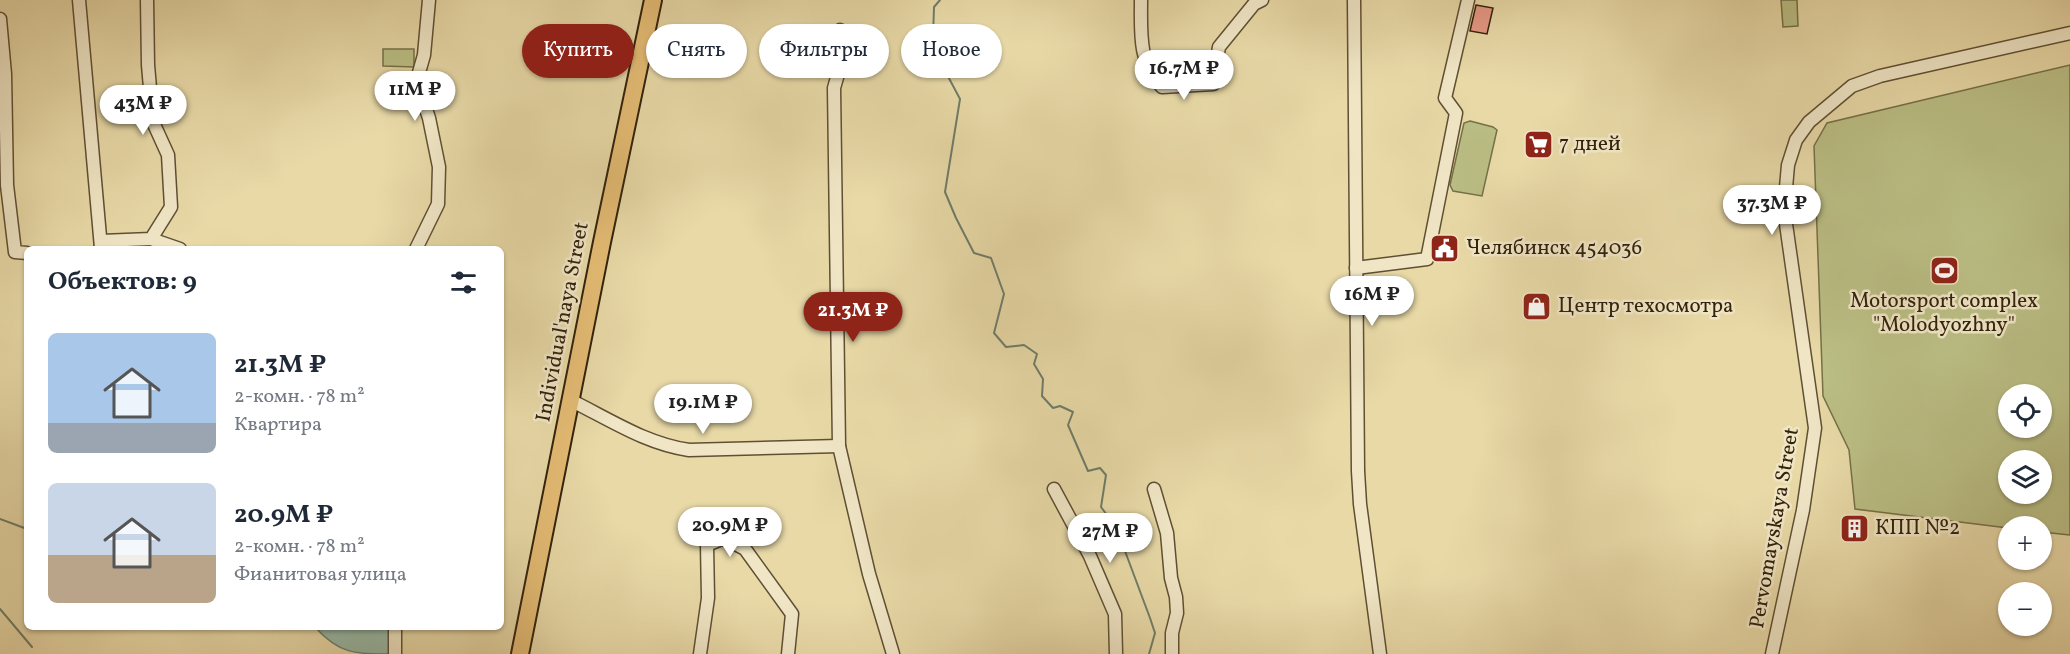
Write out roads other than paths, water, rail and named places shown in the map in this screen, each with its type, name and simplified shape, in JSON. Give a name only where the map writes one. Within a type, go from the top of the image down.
[{"type":"main road","name":"Individual'naya Street","points":[[520,654],[653,0]]},
{"type":"street","points":[[79,0],[101,245],[151,239],[171,246]]},
{"type":"street","points":[[147,0],[148,65],[153,122],[168,155],[171,207],[151,239]]},
{"type":"street","points":[[417,246],[438,204],[439,167],[418,76],[424,55],[429,0]]},
{"type":"street","points":[[1141,0],[1141,48],[1152,77],[1162,87],[1213,84],[1220,47],[1254,4],[1262,0]]},
{"type":"street","points":[[1354,0],[1360,504],[1380,654]]},
{"type":"street","points":[[1356,268],[1427,259],[1456,113],[1445,98],[1468,0]]},
{"type":"street","points":[[0,19],[7,185],[15,252],[24,252]]},
{"type":"street","name":"Pervomayskaya Street","points":[[1772,654],[1803,510],[1815,428],[1784,210],[1788,165],[1796,140],[1809,122],[1852,86],[1880,76],[2070,33]]},
{"type":"street","points":[[837,78],[834,88],[839,446],[869,574],[893,654]]},
{"type":"street","points":[[570,400],[644,437],[675,448],[689,450],[839,446]]},
{"type":"street","points":[[1054,489],[1090,556],[1115,614],[1116,654]]},
{"type":"street","points":[[1154,489],[1167,533],[1171,578],[1176,597],[1177,613],[1172,633],[1172,654]]},
{"type":"street","points":[[700,654],[708,598],[707,545],[724,538],[746,549],[792,614],[788,654]]},
{"type":"street","points":[[395,630],[395,654]]},
{"type":"waterway","points":[[940,0],[934,7],[933,37],[943,67],[960,99],[945,192],[974,253],[991,258],[1004,294],[994,333],[1006,347],[1024,345],[1037,354],[1034,364],[1043,379],[1042,396],[1053,408],[1060,406],[1073,412],[1068,425],[1088,471],[1100,468],[1106,475],[1101,507],[1116,527],[1155,633],[1149,654]]},
{"type":"waterway","points":[[0,519],[24,528]]},
{"type":"waterway","points":[[0,609],[32,647]]},
{"type":"place","name":"7 дней","points":[[1538,144]]},
{"type":"place","name":"Челябинск 454036","points":[[1445,248]]},
{"type":"place","name":"Motorsport complex \"Molodyozhny\"","points":[[1944,270]]},
{"type":"place","name":"Центр техосмотра","points":[[1537,306]]},
{"type":"place","name":"КПП №2","points":[[1854,528]]}]
